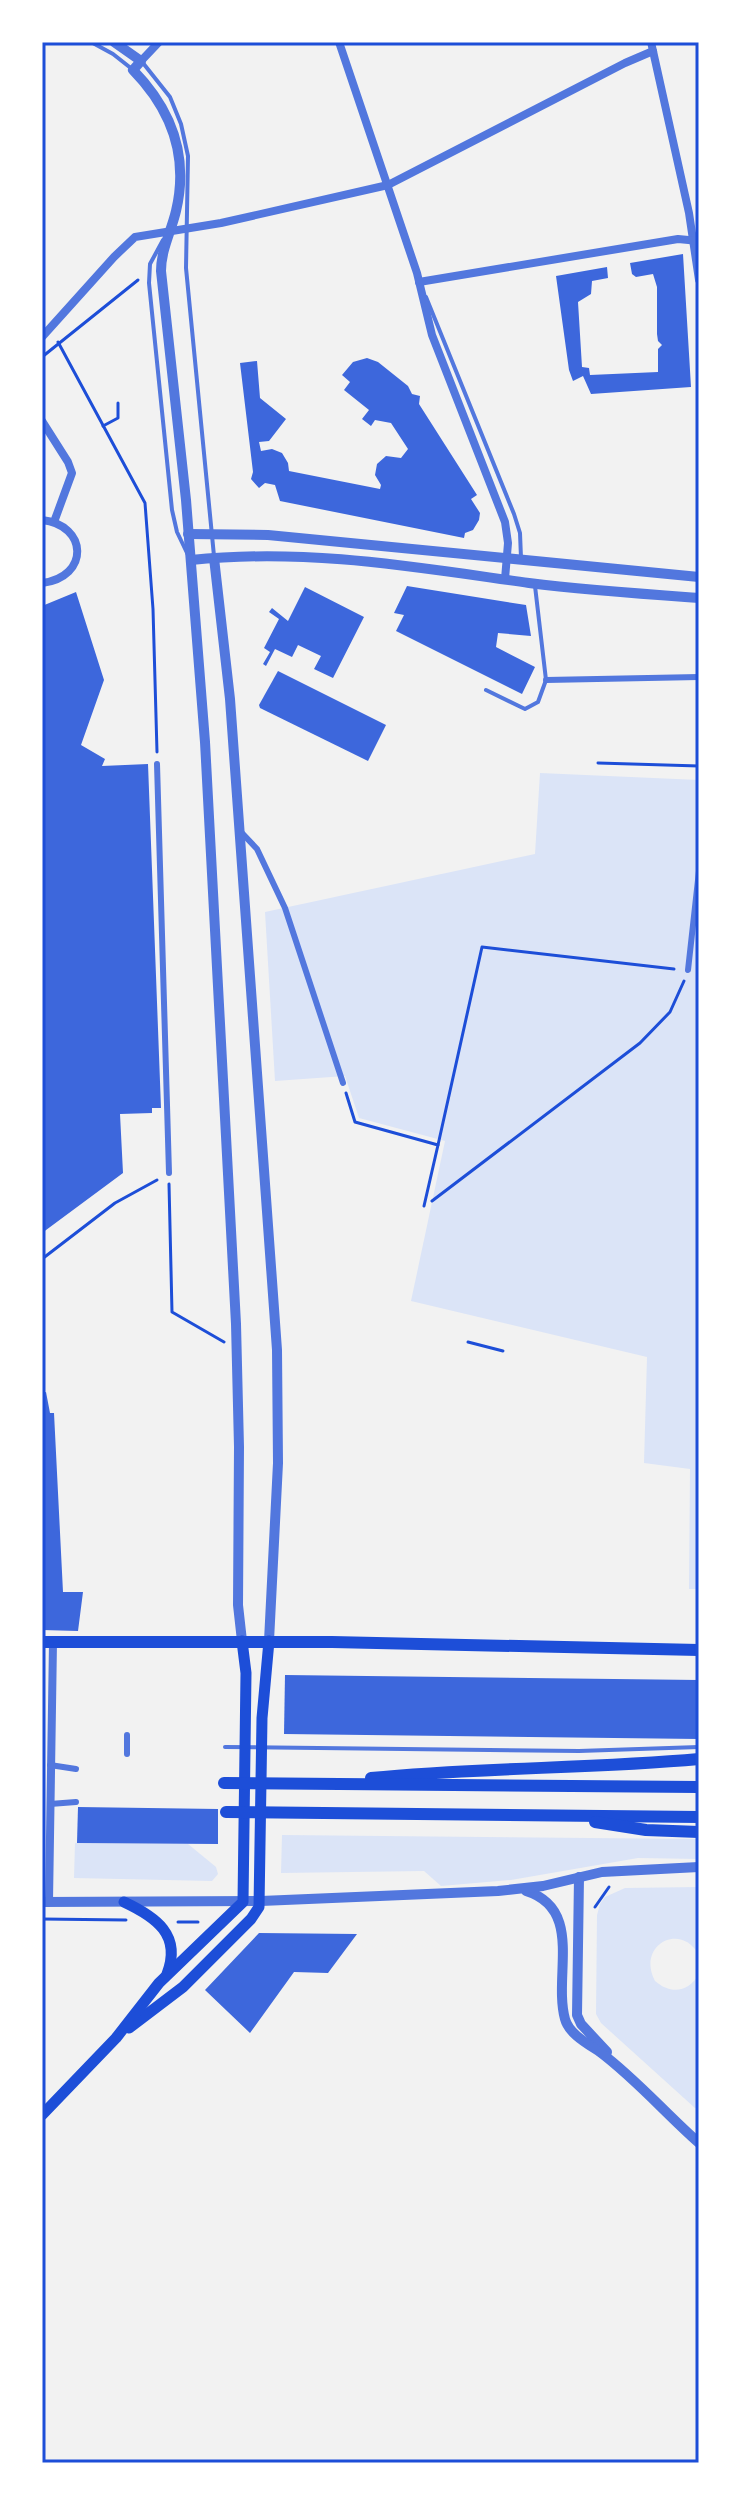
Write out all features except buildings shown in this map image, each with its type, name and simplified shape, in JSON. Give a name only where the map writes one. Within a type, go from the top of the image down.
[{"type":"main road","points":[[42,2115],[116,2038],[164,1978],[243,1902],[246,1673],[242,1641]]},
{"type":"main road","points":[[116,2038],[183,1987],[251,1919],[261,1901],[262,1729],[269,1641]]},
{"type":"main road","points":[[48,1642],[269,1641],[699,1650]]},
{"type":"main road","points":[[298,1783],[435,1772],[611,1766],[699,1759]]},
{"type":"main road","points":[[224,1783],[699,1787]]},
{"type":"main road","points":[[226,1812],[699,1817]]},
{"type":"main road","points":[[556,1815],[646,1830],[699,1832]]},
{"type":"main road","points":[[124,1902],[152,1917],[166,1932],[171,1957],[164,1978]]},
{"type":"street","points":[[114,42],[137,66],[172,127],[179,175],[177,206],[163,252],[161,271],[191,560],[206,758],[238,1366],[238,1605],[242,1641]]},
{"type":"street","points":[[137,66],[159,42]]},
{"type":"street","points":[[339,42],[419,282],[432,335],[505,522],[508,559],[505,579]]},
{"type":"street","points":[[42,337],[132,239],[388,185],[652,47],[697,241],[699,280]]},
{"type":"street","points":[[419,282],[678,239],[697,241]]},
{"type":"street","points":[[42,421],[72,473],[54,522]]},
{"type":"street","points":[[42,520],[54,522],[71,533],[77,546],[71,570],[63,578],[42,583]]},
{"type":"street","points":[[188,534],[268,535],[699,577]]},
{"type":"street","points":[[191,560],[315,556],[416,566],[534,583],[699,598]]},
{"type":"street","points":[[214,558],[230,699],[278,1376],[278,1463],[269,1641]]},
{"type":"street","points":[[546,680],[699,677]]},
{"type":"street","points":[[157,764],[169,1173]]},
{"type":"street","points":[[238,828],[257,849],[285,908],[343,1083]]},
{"type":"street","points":[[688,970],[699,871]]},
{"type":"street","points":[[48,1642],[51,1734],[46,1902],[243,1902],[520,1889],[631,1869],[699,1867]]},
{"type":"street","points":[[127,1735],[127,1754]]},
{"type":"street","points":[[50,1765],[76,1769]]},
{"type":"street","points":[[50,1804],[76,1802]]},
{"type":"street","points":[[579,1877],[577,2015],[581,2024],[619,2067]]},
{"type":"street","points":[[520,1889],[545,1899],[557,1913],[562,1944],[563,2007],[568,2026],[697,2137]]},
{"type":"lane","points":[[91,42],[137,66],[166,90],[178,114],[188,156],[187,278],[214,558]]},
{"type":"lane","points":[[170,232],[152,258],[149,283],[172,510],[177,532],[191,560]]},
{"type":"lane","points":[[419,282],[514,514],[520,533],[521,560]]},
{"type":"lane","points":[[486,690],[525,709],[538,702],[546,680],[534,583]]},
{"type":"lane","points":[[225,1747],[579,1751],[699,1747]]},
{"type":"path","points":[[42,357],[144,275]]},
{"type":"path","points":[[50,328],[145,503],[153,609],[157,764]]},
{"type":"path","points":[[103,426],[118,418],[118,403]]},
{"type":"path","points":[[598,763],[699,766]]},
{"type":"path","points":[[424,1206],[482,947],[688,970],[670,1012],[646,1037],[432,1201]]},
{"type":"path","points":[[343,1083],[355,1122],[438,1145]]},
{"type":"path","points":[[42,1259],[115,1203],[169,1173],[172,1312],[230,1346]]},
{"type":"path","points":[[468,1342],[503,1351]]},
{"type":"path","points":[[42,1919],[129,1920]]},
{"type":"path","points":[[176,1921],[202,1923]]},
{"type":"path","points":[[176,1928],[185,1929]]},
{"type":"shaded area","points":[[540,773],[699,780],[699,1589],[689,1589],[690,1469],[644,1463],[647,1357],[411,1301],[445,1141],[359,1118],[345,1076],[275,1081],[265,912],[535,854]]},
{"type":"shaded area","points":[[282,1835],[699,1839],[699,1859],[638,1858],[511,1880],[441,1886],[424,1871],[281,1873]]},
{"type":"shaded area","points":[[75,1843],[188,1844],[216,1867],[218,1874],[212,1881],[74,1878]]},
{"type":"shaded area","points":[[699,1887],[699,1955],[691,1945],[672,1939],[656,1948],[651,1957],[655,1981],[667,1988],[685,1988],[699,1974],[699,2107],[695,2108],[601,2023],[596,2014],[597,1915],[605,1897],[625,1888]]}]
